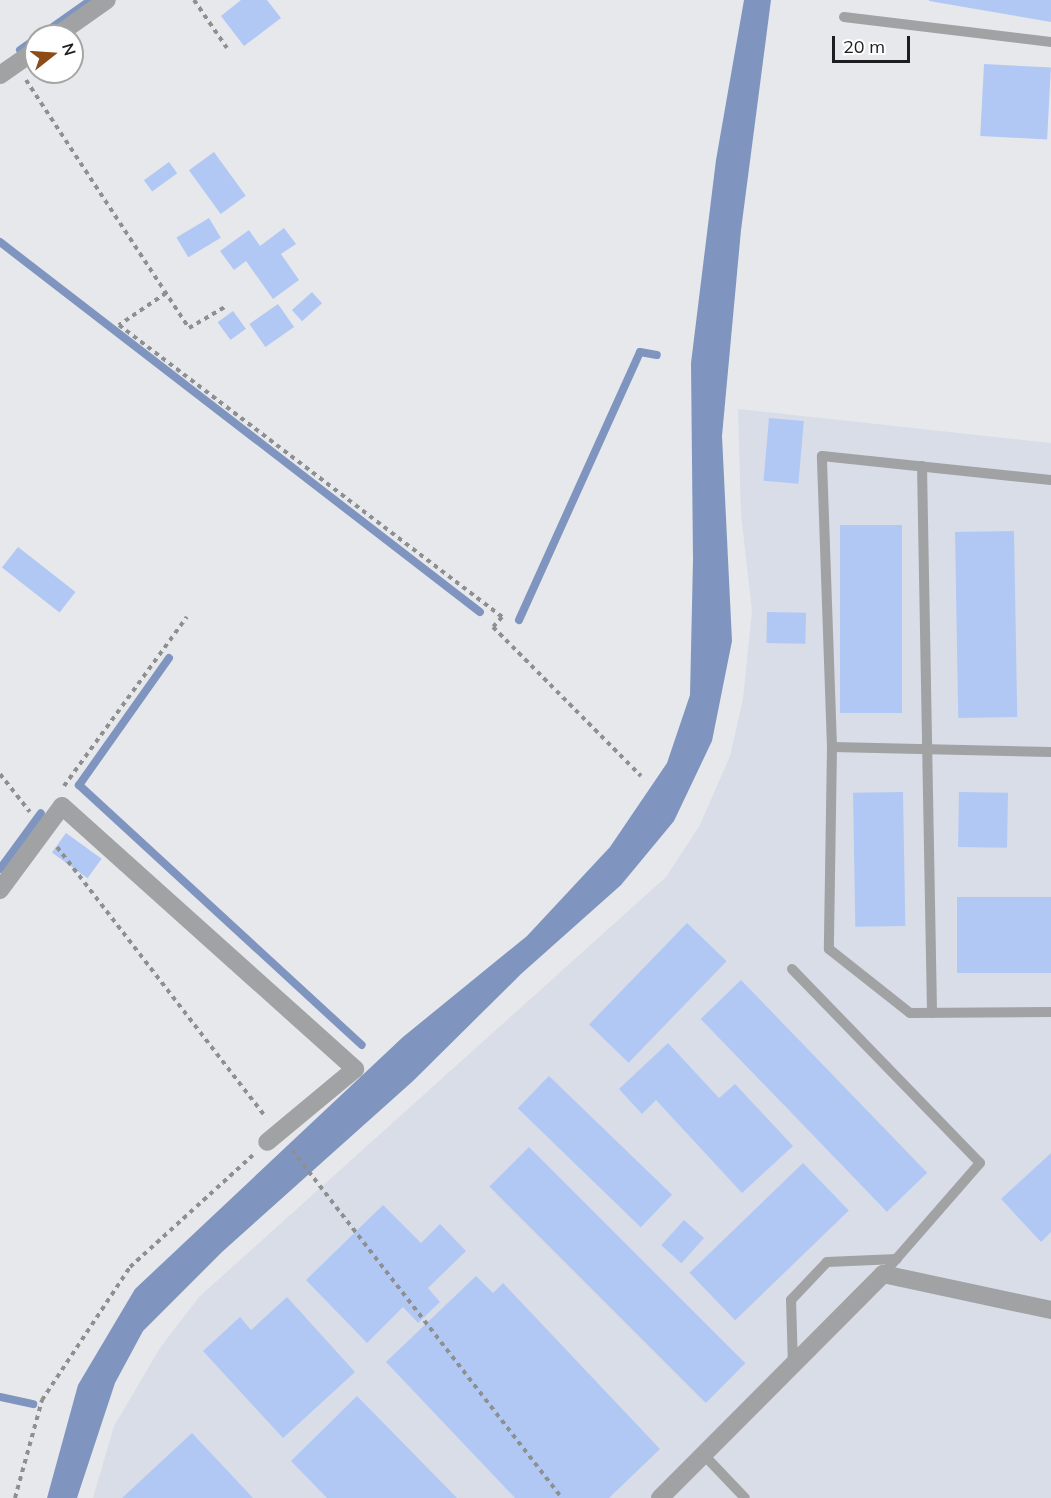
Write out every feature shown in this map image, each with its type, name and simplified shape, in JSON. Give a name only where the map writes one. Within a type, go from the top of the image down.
[{"type":"street","points":[[73,24],[107,0]]},
{"type":"street","points":[[0,75],[24,58]]},
{"type":"street","points":[[0,890],[62,806],[355,1069],[267,1142]]},
{"type":"street","points":[[660,1498],[883,1274],[1051,1310]]},
{"type":"lane","points":[[844,17],[1051,42]]},
{"type":"lane","points":[[1051,480],[822,456],[832,747],[829,949],[910,1013],[1051,1012]]},
{"type":"lane","points":[[922,466],[932,1013]]},
{"type":"lane","points":[[832,747],[1051,752]]},
{"type":"lane","points":[[792,969],[980,1163],[883,1274]]},
{"type":"lane","points":[[793,1366],[791,1300],[827,1262],[897,1259]]},
{"type":"lane","points":[[704,1455],[745,1498]]},
{"type":"path","points":[[194,0],[227,48]]},
{"type":"path","points":[[16,64],[189,328],[225,307]]},
{"type":"path","points":[[166,293],[119,326],[502,617],[493,627],[641,776]]},
{"type":"path","points":[[62,806],[54,800],[187,617]]},
{"type":"path","points":[[15,1498],[42,1400],[130,1267],[267,1142]]},
{"type":"shaded area","points":[[738,409],[1051,443],[1051,1498],[93,1498],[114,1426],[160,1348],[199,1297],[666,877],[700,825],[730,756],[743,699],[752,611],[741,514]]},
{"type":"water","points":[[744,0],[771,0],[741,230],[722,436],[732,641],[712,741],[674,821],[621,885],[521,974],[413,1081],[222,1252],[143,1331],[115,1383],[77,1498],[47,1498],[78,1385],[135,1289],[403,1037],[527,936],[610,847],[667,763],[690,695],[693,560],[691,363],[716,160]]},
{"type":"building","points":[[241,0],[267,0],[281,18],[244,46],[221,16]]},
{"type":"building","points":[[1051,0],[1051,22],[929,1]]},
{"type":"building","points":[[984,64],[1051,68],[1047,139],[980,136]]},
{"type":"building","points":[[214,152],[246,196],[221,214],[189,170]]},
{"type":"building","points":[[169,162],[177,173],[152,192],[144,180]]},
{"type":"building","points":[[209,218],[221,238],[188,257],[176,238]]},
{"type":"building","points":[[284,228],[296,244],[281,254],[299,280],[273,299],[246,261],[234,270],[220,251],[249,230],[260,246]]},
{"type":"building","points":[[312,292],[322,303],[302,321],[292,310]]},
{"type":"building","points":[[278,304],[294,327],[265,347],[249,324]]},
{"type":"building","points":[[233,311],[246,329],[231,340],[218,322]]},
{"type":"building","points":[[769,418],[804,421],[798,484],[764,481]]},
{"type":"building","points":[[840,525],[902,525],[902,713],[840,713]]},
{"type":"building","points":[[1014,531],[1017,717],[958,718],[955,532]]},
{"type":"building","points":[[18,547],[76,592],[60,612],[2,567]]},
{"type":"building","points":[[767,612],[806,613],[805,644],[766,643]]},
{"type":"building","points":[[903,792],[905,926],[855,927],[853,793]]},
{"type":"building","points":[[959,792],[1008,793],[1007,848],[958,847]]},
{"type":"building","points":[[66,833],[102,859],[87,878],[52,852]]},
{"type":"building","points":[[957,897],[1051,897],[1051,973],[957,973]]},
{"type":"building","points":[[687,923],[727,961],[629,1063],[589,1024]]},
{"type":"building","points":[[741,980],[927,1173],[887,1212],[701,1019]]},
{"type":"building","points":[[668,1043],[719,1098],[735,1084],[793,1146],[742,1193],[656,1100],[642,1114],[619,1089]]},
{"type":"building","points":[[549,1076],[672,1195],[641,1227],[518,1108]]},
{"type":"building","points":[[529,1147],[745,1363],[706,1403],[489,1187]]},
{"type":"building","points":[[1051,1153],[1051,1232],[1041,1242],[1001,1199]]},
{"type":"building","points":[[803,1163],[849,1210],[735,1320],[689,1273]]},
{"type":"building","points":[[383,1205],[421,1243],[440,1224],[466,1251],[428,1288],[440,1302],[418,1323],[403,1307],[367,1343],[306,1280]]},
{"type":"building","points":[[684,1220],[704,1238],[681,1263],[661,1245]]},
{"type":"building","points":[[476,1276],[493,1293],[503,1283],[660,1449],[609,1498],[515,1498],[386,1362]]},
{"type":"building","points":[[287,1297],[355,1372],[283,1438],[203,1351],[240,1317],[251,1330]]},
{"type":"building","points":[[357,1396],[457,1498],[327,1498],[291,1461]]},
{"type":"building","points":[[192,1433],[253,1498],[122,1498]]},
{"type":"waterway","points":[[57,24],[91,0]]},
{"type":"waterway","points":[[20,50],[24,47]]},
{"type":"waterway","points":[[0,242],[480,612]]},
{"type":"waterway","points":[[519,620],[640,352],[657,355]]},
{"type":"waterway","points":[[169,658],[79,785],[362,1045]]},
{"type":"waterway","points":[[0,869],[41,813]]},
{"type":"waterway","points":[[0,1397],[33,1404]]}]
